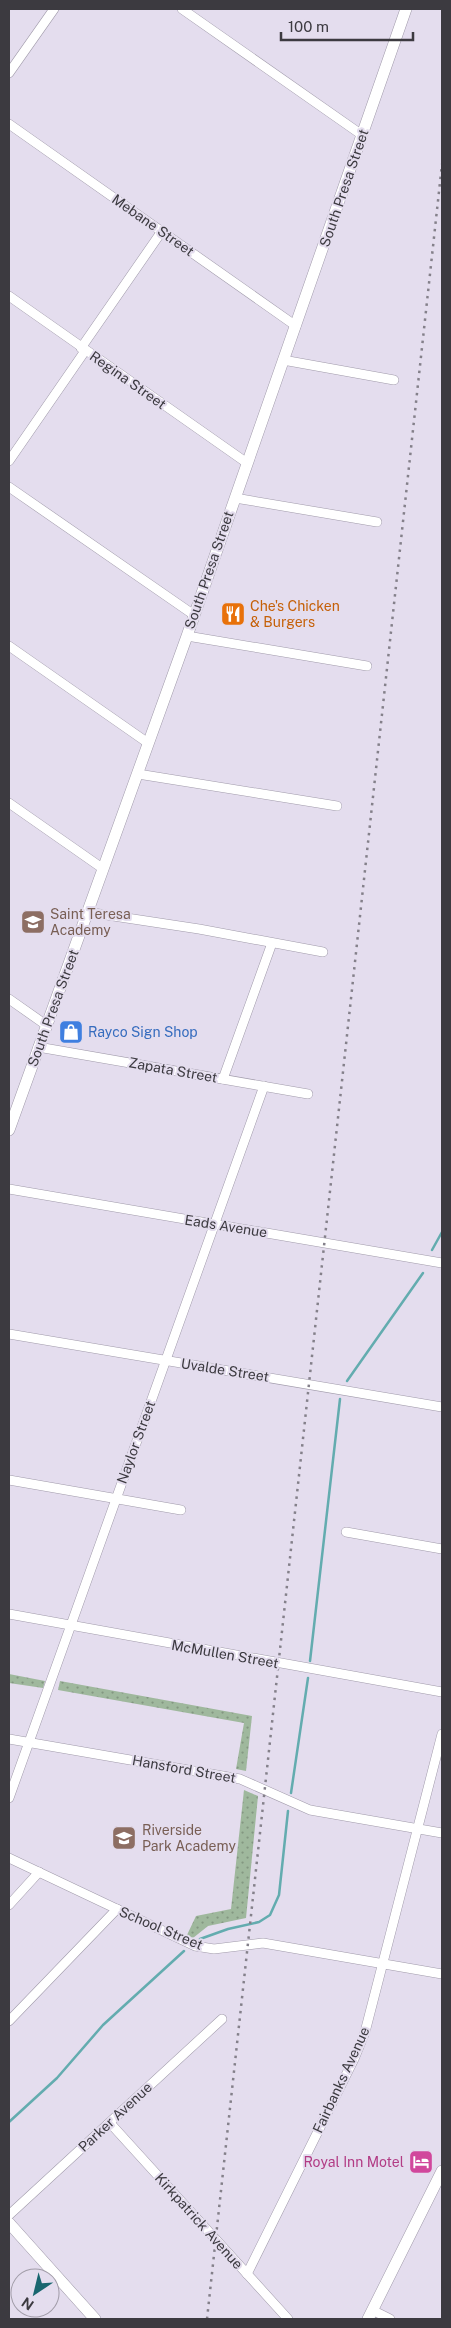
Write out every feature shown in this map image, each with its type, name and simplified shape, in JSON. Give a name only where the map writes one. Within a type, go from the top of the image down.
[{"type":"main road","name":"South Presa Street","points":[[9,1130],[187,636],[406,9]]},
{"type":"main road","points":[[370,2315],[439,2184],[442,2171]]},
{"type":"main road","points":[[9,2224],[95,2319]]},
{"type":"street","points":[[9,73],[54,9]]},
{"type":"street","points":[[182,9],[362,135]]},
{"type":"street","name":"Mebane Street","points":[[9,124],[296,326]]},
{"type":"street","points":[[9,461],[162,231]]},
{"type":"street","name":"Regina Street","points":[[9,296],[247,463]]},
{"type":"street","points":[[283,360],[394,380]]},
{"type":"street","points":[[9,487],[194,615]]},
{"type":"street","points":[[234,498],[376,522]]},
{"type":"street","points":[[187,636],[367,666]]},
{"type":"street","points":[[9,646],[148,743]]},
{"type":"street","points":[[138,774],[337,806]]},
{"type":"street","points":[[9,803],[102,868]]},
{"type":"street","points":[[87,912],[199,929],[323,952]]},
{"type":"street","points":[[223,1079],[272,943]]},
{"type":"street","points":[[9,998],[46,1025]]},
{"type":"street","name":"Zapata Street","points":[[38,1047],[308,1094]]},
{"type":"street","name":"Naylor Street","points":[[9,1798],[264,1086]]},
{"type":"street","name":"Eads Avenue","points":[[9,1189],[442,1263]]},
{"type":"street","name":"Uvalde Street","points":[[9,1334],[442,1407]]},
{"type":"street","points":[[9,1480],[181,1510]]},
{"type":"street","points":[[346,1532],[442,1549]]},
{"type":"street","name":"McMullen Street","points":[[9,1614],[442,1692]]},
{"type":"street","name":"Fairbanks Avenue","points":[[247,2274],[354,2059],[365,2032],[442,1734]]},
{"type":"street","name":"Hansford Street","points":[[9,1739],[240,1778],[301,1808],[442,1833]]},
{"type":"street","name":"School Street","points":[[9,1858],[204,1948],[214,1949],[263,1943],[442,1974]]},
{"type":"street","points":[[9,1905],[39,1872]]},
{"type":"street","points":[[10,2018],[117,1909]]},
{"type":"street","name":"Parker Avenue","points":[[9,2215],[222,2019]]},
{"type":"street","name":"Kirkpatrick Avenue","points":[[110,2123],[288,2319]]},
{"type":"street","points":[[370,2315],[390,2319]]},
{"type":"green space","points":[[9,1674],[45,1681],[43,1688],[9,1683]]},
{"type":"green space","points":[[60,1681],[252,1716],[246,1771],[236,1769],[244,1723],[58,1690]]},
{"type":"green space","points":[[244,1790],[258,1796],[246,1918],[208,1926],[193,1938],[187,1935],[196,1916],[231,1909]]},
{"type":"waterway","points":[[432,1250],[442,1232]]},
{"type":"waterway","points":[[347,1381],[423,1273]]},
{"type":"waterway","points":[[310,1661],[340,1399]]},
{"type":"waterway","points":[[291,1793],[308,1678]]},
{"type":"waterway","points":[[200,1939],[228,1929],[259,1922],[270,1915],[279,1895],[288,1811]]},
{"type":"waterway","points":[[9,2122],[57,2078],[103,2025],[184,1951]]},
{"type":"railway","points":[[207,2319],[442,164]]},
{"type":"place","name":"Che's Chicken & Burgers","points":[[233,614]]},
{"type":"place","name":"Saint Teresa Academy","points":[[33,922]]},
{"type":"place","name":"Rayco Sign Shop","points":[[71,1032]]},
{"type":"place","name":"Riverside Park Academy","points":[[124,1838]]},
{"type":"place","name":"Royal Inn Motel","points":[[421,2162]]}]
